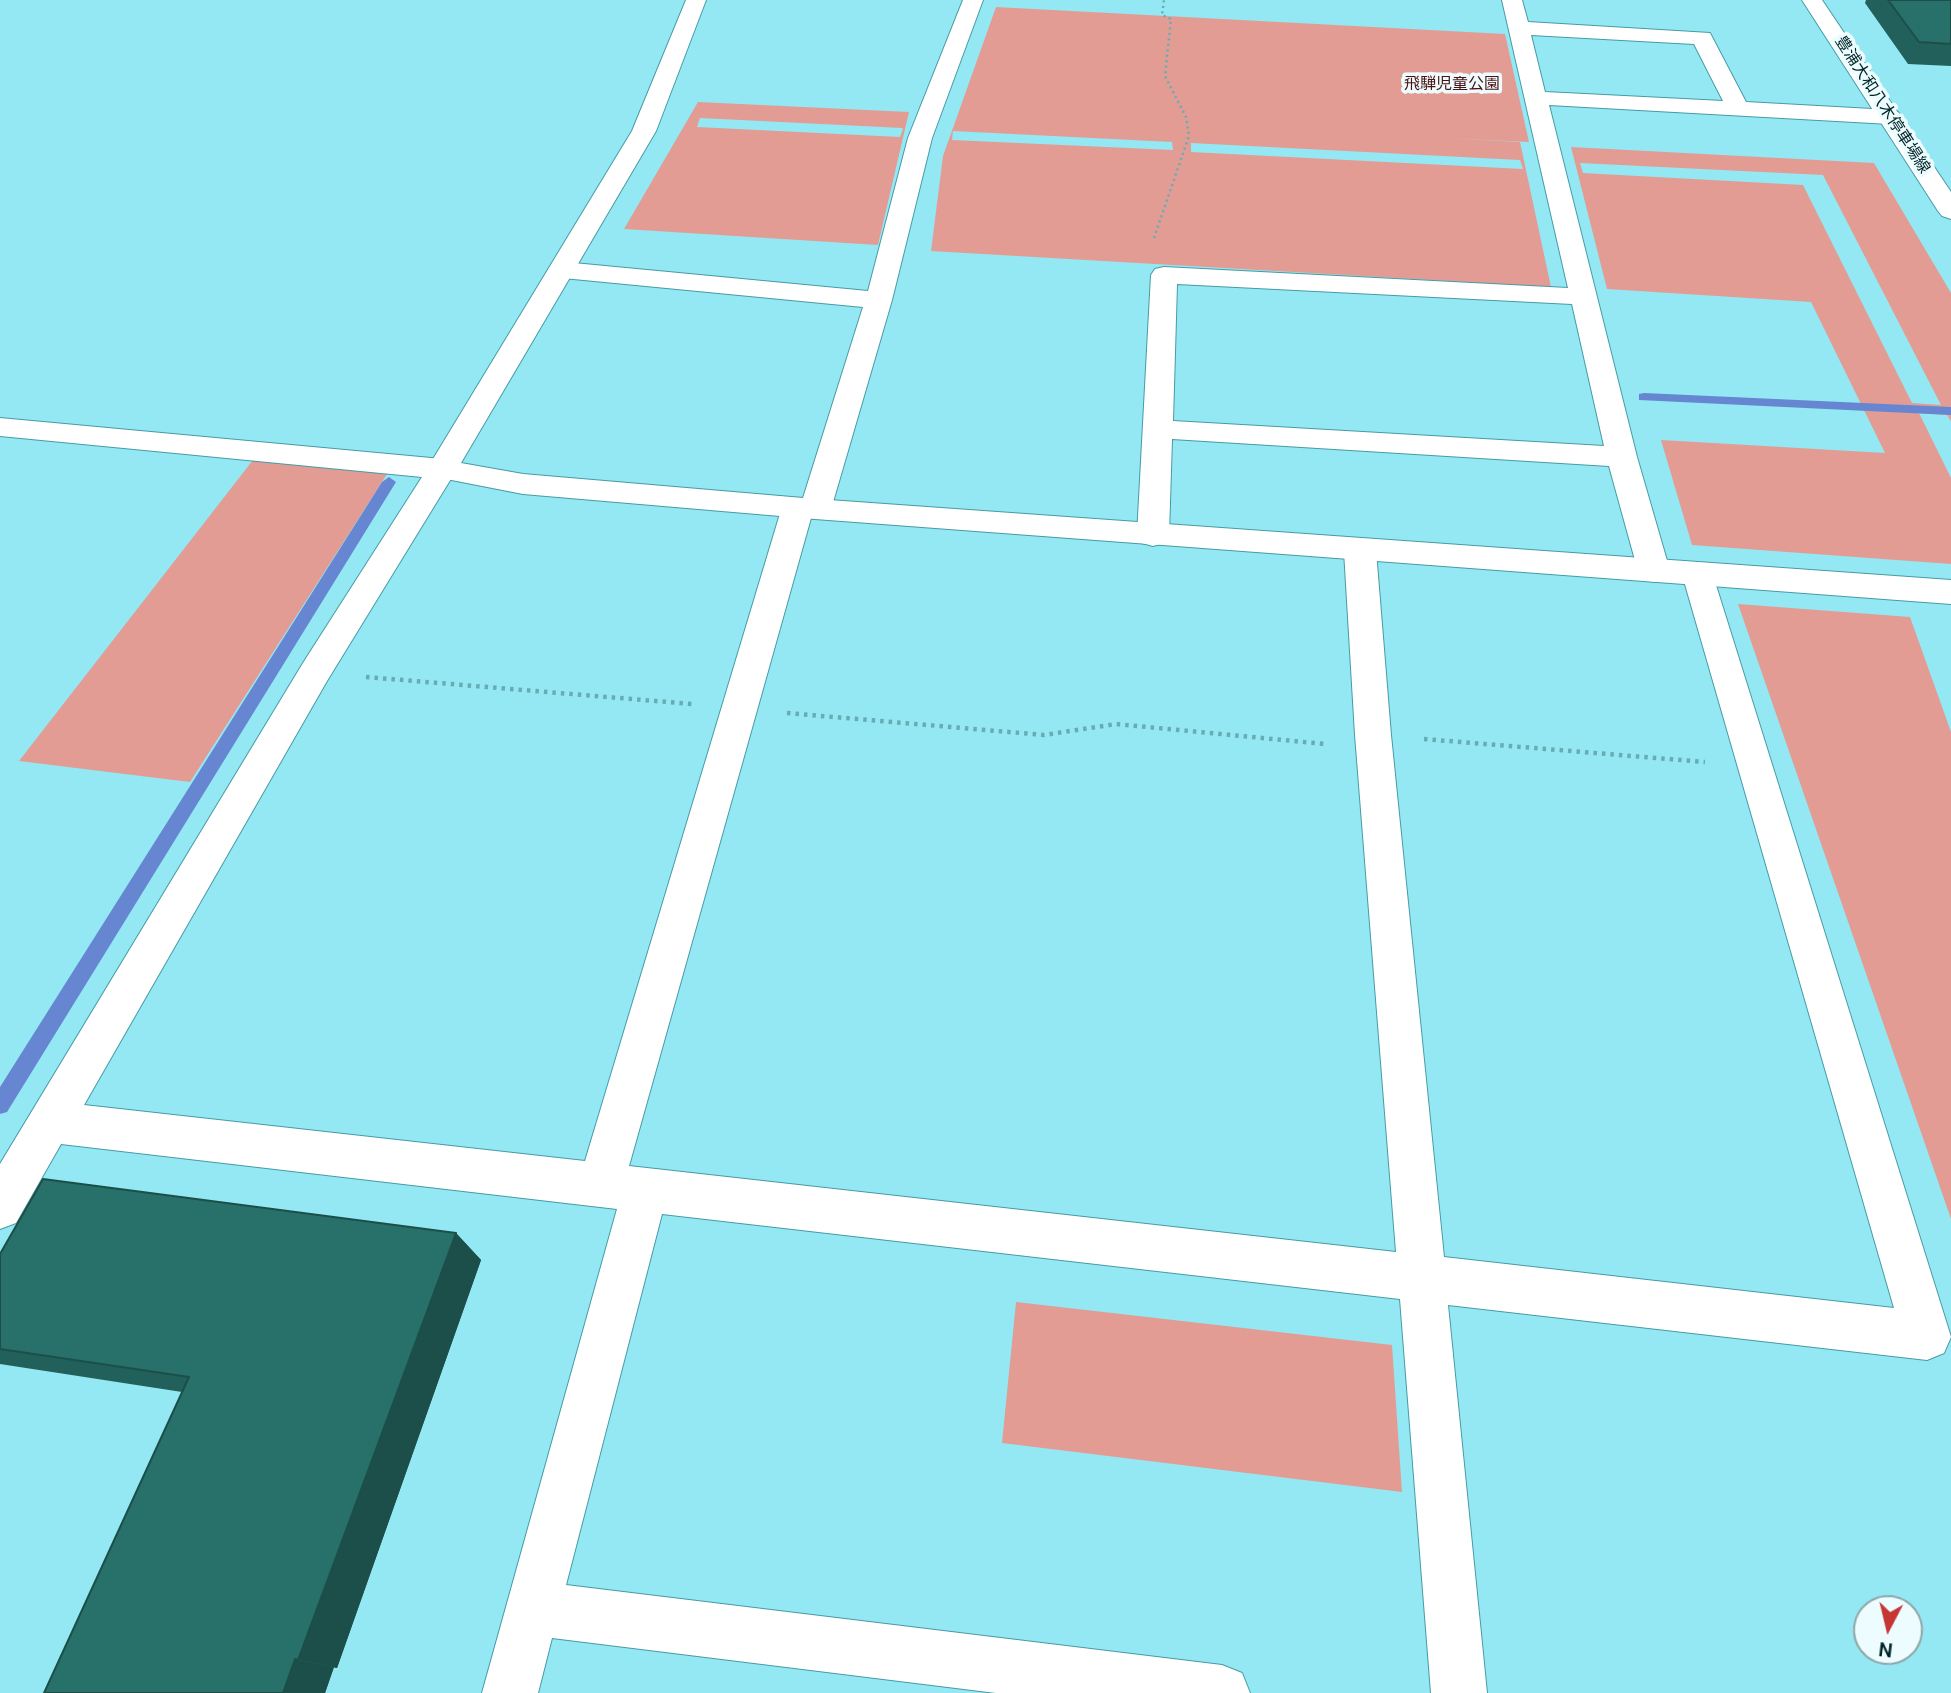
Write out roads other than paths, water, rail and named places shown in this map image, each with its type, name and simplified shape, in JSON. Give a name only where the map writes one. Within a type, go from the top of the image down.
[{"type":"street","points":[[0,1207],[315,672],[563,271],[644,131],[696,0]]},
{"type":"street","points":[[510,1693],[533,1608],[623,1187],[738,708],[879,300],[920,138],[972,0]]},
{"type":"street","points":[[1512,0],[1521,28],[1622,457],[1654,571]]},
{"type":"street","name":"豊浦大和八木停車場線","points":[[1812,0],[1951,211]]},
{"type":"street","points":[[1521,28],[1702,38],[1738,109]]},
{"type":"street","points":[[1537,98],[1890,117]]},
{"type":"street","points":[[563,271],[879,300]]},
{"type":"street","points":[[1153,535],[1160,429],[1164,275],[1583,297]]},
{"type":"street","points":[[0,427],[442,469],[523,484],[1360,551],[1951,592]]},
{"type":"street","points":[[1160,429],[1622,457]]},
{"type":"street","points":[[1360,551],[1374,742],[1459,1693]]},
{"type":"street","points":[[49,1122],[1927,1336],[1698,574]]},
{"type":"street","points":[[533,1608],[1222,1693]]},
{"type":"waterway","points":[[1644,397],[1951,411]]},
{"type":"waterway","points":[[0,1105],[389,482]]},
{"type":"park label","name":"飛騨児童公園","points":[[1452,85]]}]
